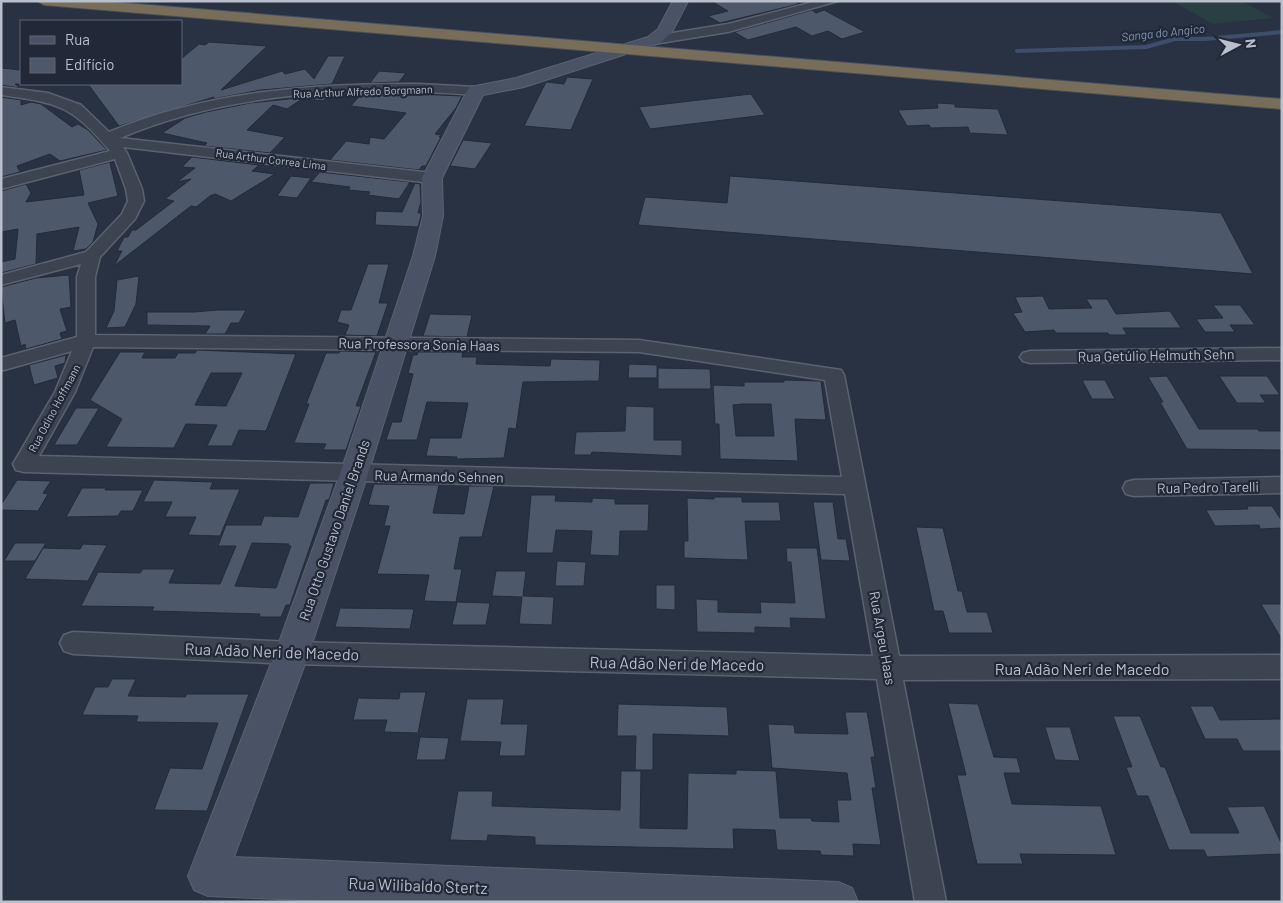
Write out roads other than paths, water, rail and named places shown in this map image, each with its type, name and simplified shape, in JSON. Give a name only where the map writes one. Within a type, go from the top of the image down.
[{"type":"highway","points":[[44,1],[1282,104]]},
{"type":"street","points":[[654,40],[664,32],[681,1]]},
{"type":"street","points":[[432,178],[476,90],[518,83],[630,50],[654,40],[728,28],[832,1]]},
{"type":"street","name":"Rua Arthur Alfredo Borgmann","points":[[112,144],[160,116],[187,109],[295,92],[384,89],[476,90]]},
{"type":"street","name":"Rua Odino Hoffmann","points":[[1,91],[48,97],[65,102],[76,108],[112,144],[134,189],[136,201],[129,216],[92,256],[86,277],[86,341],[65,392],[24,464]]},
{"type":"street","points":[[1,184],[112,144]]},
{"type":"street","name":"Rua Arthur Correa Lima","points":[[112,144],[432,178]]},
{"type":"street","name":"Rua Otto Gustavo Daniel Brands","points":[[208,876],[292,653],[354,474],[425,248],[433,216],[432,178]]},
{"type":"street","points":[[1,280],[92,256]]},
{"type":"street","name":"Rua Professora Sonia Haas","points":[[4,364],[86,341],[639,346],[834,375]]},
{"type":"street","name":"Rua Getúlio Helmuth Sehn","points":[[1030,357],[1278,358]]},
{"type":"street","name":"Rua Argeu Haas","points":[[834,375],[931,902]]},
{"type":"street","name":"Rua Armando Sehnen","points":[[24,464],[854,486]]},
{"type":"street","name":"Rua Pedro Tarelli","points":[[1134,488],[1282,485]]},
{"type":"street","name":"Rua Adão Neri de Macedo","points":[[73,643],[292,653],[888,668],[1282,667]]},
{"type":"street","name":"Rua Wilibaldo Stertz","points":[[208,876],[838,902]]},
{"type":"waterway","name":"Sanga do Angico","points":[[1017,51],[1146,47],[1175,39],[1205,39],[1282,32]]}]
